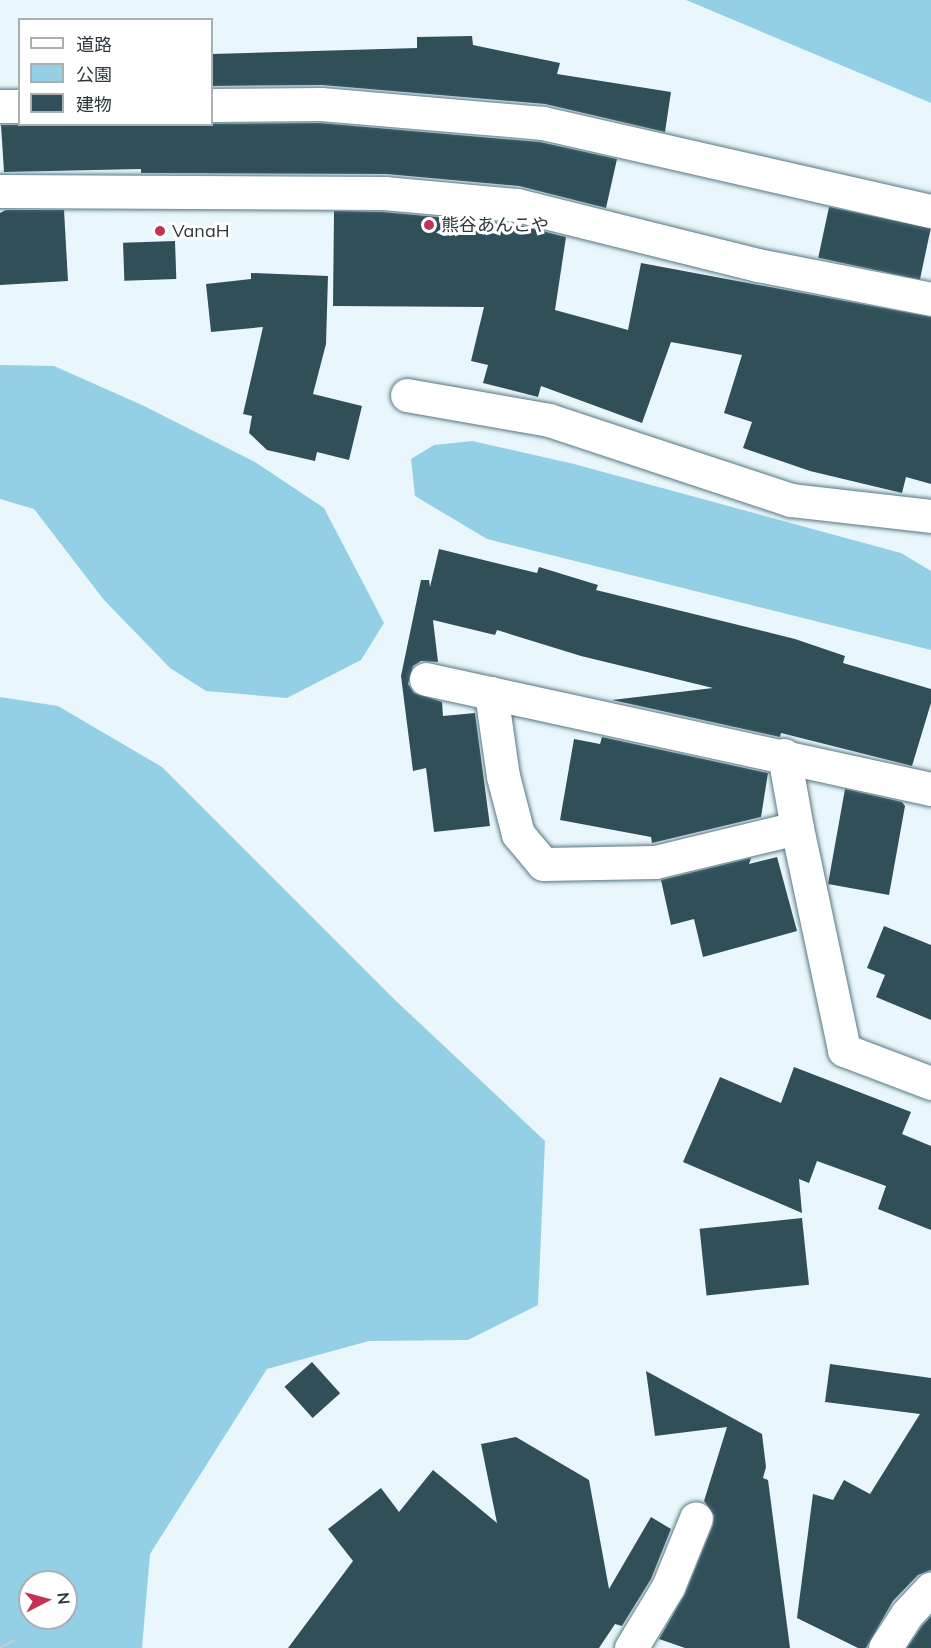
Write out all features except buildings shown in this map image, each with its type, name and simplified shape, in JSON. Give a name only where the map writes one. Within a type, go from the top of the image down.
[{"type":"street","points":[[213,105],[321,104],[543,123],[931,212]]},
{"type":"street","points":[[0,106],[18,106]]},
{"type":"street","points":[[0,191],[384,193],[517,206],[758,266],[931,299]]},
{"type":"street","points":[[407,395],[549,420],[791,500],[931,516]]},
{"type":"street","points":[[426,680],[784,755],[931,789]]},
{"type":"street","points":[[491,693],[503,776],[518,834],[543,864],[655,862],[797,828]]},
{"type":"street","points":[[784,755],[797,828],[844,1050],[931,1083]]},
{"type":"street","points":[[631,1648],[668,1587],[696,1518]]},
{"type":"street","points":[[885,1648],[907,1614],[931,1588]]},
{"type":"green space","points":[[686,0],[931,0],[931,103]]},
{"type":"green space","points":[[0,365],[54,366],[142,405],[255,462],[324,508],[384,623],[361,660],[287,698],[206,691],[170,668],[104,600],[34,509],[0,499]]},
{"type":"green space","points":[[472,441],[574,464],[901,553],[931,571],[931,650],[487,539],[415,496],[411,459],[434,445]]},
{"type":"green space","points":[[0,697],[58,706],[162,767],[394,999],[545,1141],[538,1305],[468,1340],[369,1341],[267,1369],[150,1554],[142,1648],[0,1648]]},
{"type":"place","name":"熊谷あんこや","points":[[429,225]]},
{"type":"place","name":"VanaH","points":[[160,231]]}]
